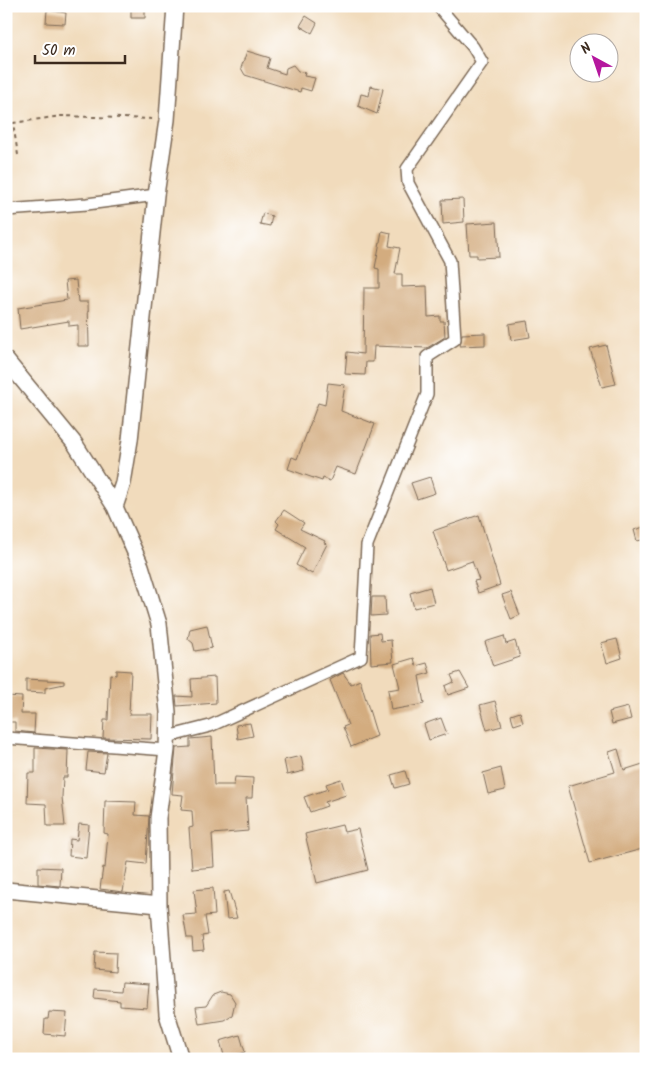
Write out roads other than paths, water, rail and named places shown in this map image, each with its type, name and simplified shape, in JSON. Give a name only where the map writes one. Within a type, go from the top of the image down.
[{"type":"street","points":[[116,507],[123,483],[130,440],[156,195],[167,120],[174,6]]},
{"type":"street","points":[[6,738],[167,743],[210,726],[361,657],[367,544],[426,394],[427,357],[455,339],[450,261],[408,183],[407,169],[482,62],[473,46],[438,6]]},
{"type":"street","points":[[6,210],[87,204],[156,195]]},
{"type":"street","points":[[6,360],[75,444],[116,507],[141,566],[159,624],[167,692],[167,743],[158,818],[158,905],[168,1014],[180,1059]]},
{"type":"street","points":[[6,890],[158,905]]}]
